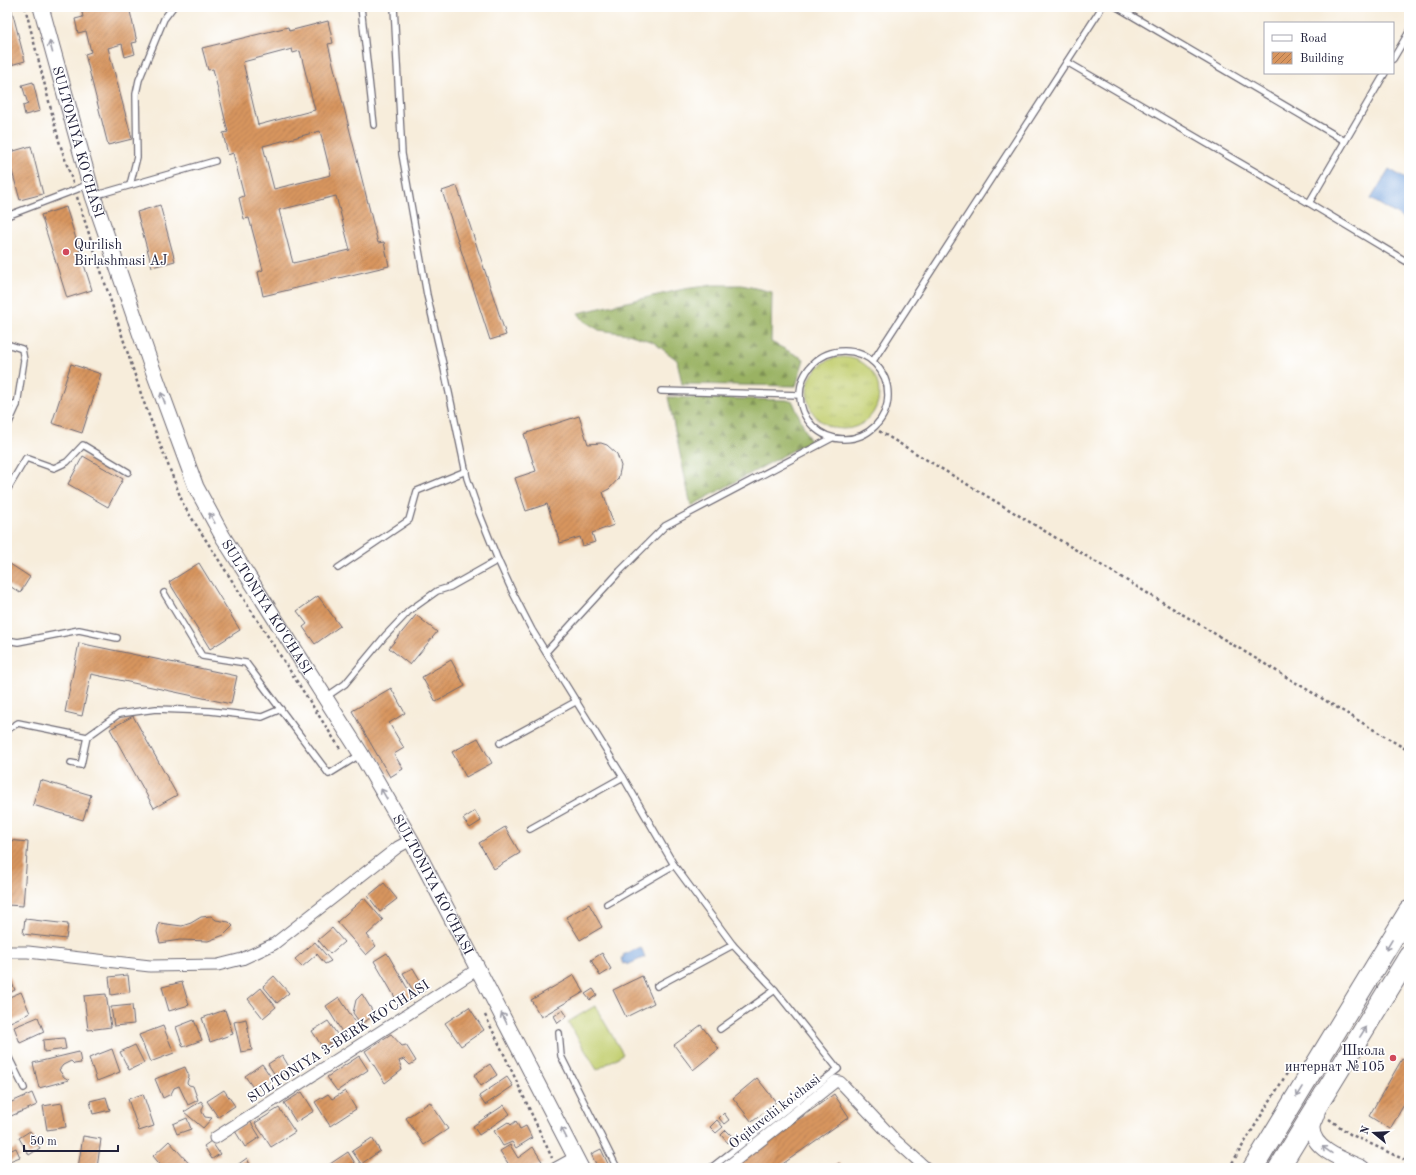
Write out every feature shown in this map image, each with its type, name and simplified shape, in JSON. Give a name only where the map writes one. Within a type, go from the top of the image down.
[{"type":"highway","points":[[1253,1168],[1409,911]]},
{"type":"highway","points":[[1279,1168],[1409,956]]},
{"type":"street","name":"SULTONIYA KO'CHASI","points":[[41,7],[91,190],[150,362],[196,486],[223,537],[361,754],[411,840],[579,1163]]},
{"type":"street","points":[[7,952],[28,952],[150,966],[218,965],[242,959],[274,944],[398,847],[411,840]]},
{"type":"street","name":"SULTONIYA 3-BERK KO'CHASI","points":[[215,1138],[478,969]]},
{"type":"street","name":"Oʻqituvchi koʻchasi","points":[[726,1168],[836,1082],[840,1082],[895,1140],[926,1168]]},
{"type":"street","points":[[1327,1089],[1312,1127],[1313,1134],[1320,1144],[1328,1151],[1362,1168]]},
{"type":"street","points":[[556,1168],[579,1163]]},
{"type":"lane","points":[[130,185],[137,157],[136,94],[164,19],[173,7]]},
{"type":"lane","points":[[361,7],[374,125]]},
{"type":"lane","points":[[394,7],[402,154],[427,295],[466,471],[478,510],[498,560],[514,595],[546,652],[577,701],[674,865],[733,945],[775,990],[838,1069],[711,1168]]},
{"type":"lane","points":[[873,361],[1101,7]]},
{"type":"lane","points":[[1117,7],[1345,141]]},
{"type":"lane","points":[[1394,57],[1409,32]]},
{"type":"lane","points":[[1067,62],[1409,263]]},
{"type":"lane","points":[[1309,203],[1384,74]]},
{"type":"lane","points":[[7,216],[75,190],[91,190],[130,185],[215,161]]},
{"type":"lane","points":[[7,344],[22,349],[24,360],[17,405],[7,427]]},
{"type":"lane","points":[[846,350],[861,353],[873,361],[883,372],[888,387],[888,402],[883,416],[874,428],[861,436],[854,438],[832,438],[820,432],[810,422],[803,410],[800,395],[802,382],[808,369],[818,358],[832,352],[846,350]]},
{"type":"lane","points":[[661,391],[800,395]]},
{"type":"lane","points":[[7,402],[17,405]]},
{"type":"lane","points":[[546,652],[620,571],[665,526],[832,438]]},
{"type":"lane","points":[[7,490],[26,458],[54,468],[67,462],[82,445],[128,472]]},
{"type":"lane","points":[[338,568],[409,520],[417,491],[466,471]]},
{"type":"lane","points":[[325,697],[345,684],[385,636],[409,611],[437,591],[450,587],[498,560]]},
{"type":"lane","points":[[164,593],[202,656],[246,663],[329,774],[361,754]]},
{"type":"lane","points":[[7,640],[18,642],[79,630],[117,638]]},
{"type":"lane","points":[[500,744],[577,701]]},
{"type":"lane","points":[[71,763],[81,765],[88,737],[119,714],[156,709],[210,711],[262,717],[281,709]]},
{"type":"lane","points":[[7,730],[18,723],[88,737]]},
{"type":"lane","points":[[530,829],[623,778]]},
{"type":"lane","points":[[607,904],[674,865]]},
{"type":"lane","points":[[657,986],[733,945]]},
{"type":"lane","points":[[720,1029],[775,990]]},
{"type":"lane","points":[[559,1033],[561,1056],[616,1168]]},
{"type":"lane","points":[[7,1054],[24,1088]]},
{"type":"path","points":[[874,428],[1409,751]]},
{"type":"path","points":[[1230,1168],[1292,1065]]},
{"type":"path","points":[[1350,1134],[1409,1162]]},
{"type":"green space","points":[[712,285],[742,285],[772,292],[771,342],[804,359],[796,386],[682,384],[677,360],[653,342],[628,334],[599,330],[584,321],[578,313],[684,289]]},
{"type":"green space","points":[[843,357],[863,363],[873,373],[879,393],[873,413],[863,423],[843,429],[823,423],[813,413],[807,393],[813,373],[823,363]]},
{"type":"green space","points":[[668,397],[787,400],[793,402],[810,441],[691,506]]},
{"type":"green space","points":[[595,1006],[623,1054],[597,1070],[568,1022]]},
{"type":"water","points":[[1389,169],[1409,181],[1409,222],[1371,199]]},
{"type":"water","points":[[641,947],[645,957],[627,965],[626,963],[623,964],[621,959],[624,958],[623,955]]},
{"type":"building","points":[[7,7],[11,7],[25,61],[7,66]]},
{"type":"building","points":[[129,7],[137,42],[132,43],[135,54],[125,57],[122,44],[108,48],[132,139],[108,145],[85,54],[91,52],[86,31],[78,33],[75,19],[83,17],[81,8]]},
{"type":"building","points":[[328,21],[333,43],[328,44],[378,243],[384,242],[389,266],[263,296],[258,272],[263,270],[249,218],[244,219],[239,198],[244,196],[233,153],[228,155],[223,133],[228,132],[213,69],[208,70],[202,48],[288,27],[289,31]],"holes":[[[292,49],[293,53],[300,51],[315,110],[258,125],[243,62]],[[320,131],[331,175],[274,189],[263,146]],[[336,196],[350,250],[293,263],[279,210]]]},
{"type":"building","points":[[33,82],[40,111],[25,115],[23,106],[28,104],[22,85]]},
{"type":"building","points":[[31,146],[43,194],[20,200],[12,171],[7,172],[7,153]]},
{"type":"building","points":[[457,186],[506,335],[490,340],[442,191]]},
{"type":"building","points":[[160,205],[175,261],[152,267],[137,212]]},
{"type":"building","name":"Qurilish Birlashmasi AJ","points":[[66,207],[92,290],[67,298],[41,215]]},
{"type":"building","points":[[71,364],[101,374],[82,433],[52,423]]},
{"type":"building","points":[[579,416],[588,444],[601,443],[607,445],[617,454],[621,466],[618,479],[609,489],[603,492],[614,525],[592,533],[595,542],[583,546],[580,537],[560,543],[547,504],[526,511],[515,478],[536,471],[524,434]]},
{"type":"building","points":[[83,456],[123,479],[108,507],[68,484]]},
{"type":"building","points":[[7,562],[30,577],[20,593],[7,584]]},
{"type":"building","points":[[199,563],[240,630],[210,649],[169,582]]},
{"type":"building","points":[[318,596],[340,626],[315,644],[303,627],[307,624],[297,611]]},
{"type":"building","points":[[416,615],[437,632],[410,665],[389,648]]},
{"type":"building","points":[[79,643],[237,676],[231,704],[91,674],[82,716],[65,712]]},
{"type":"building","points":[[451,660],[465,686],[436,702],[422,677]]},
{"type":"building","points":[[7,676],[10,676],[8,689],[7,689]]},
{"type":"building","points":[[391,688],[405,713],[389,723],[404,748],[394,754],[403,769],[390,777],[352,711]]},
{"type":"building","points":[[133,716],[177,795],[154,808],[110,729]]},
{"type":"building","points":[[478,738],[492,763],[466,777],[452,752]]},
{"type":"building","points":[[40,780],[91,795],[83,820],[33,805]]},
{"type":"building","points":[[475,811],[481,821],[470,828],[463,819]]},
{"type":"building","points":[[505,827],[520,853],[494,869],[479,843]]},
{"type":"building","points":[[7,840],[28,842],[23,906],[7,905]]},
{"type":"building","points":[[384,883],[397,899],[380,912],[368,896]]},
{"type":"building","points":[[364,898],[383,920],[367,935],[376,946],[366,955],[337,922]]},
{"type":"building","points":[[589,904],[602,927],[580,940],[566,917]]},
{"type":"building","points":[[211,916],[216,920],[229,922],[233,926],[224,935],[208,941],[180,940],[160,943],[157,932],[159,923],[182,926],[201,917]]},
{"type":"building","points":[[25,919],[68,924],[66,939],[23,934]]},
{"type":"building","points":[[332,928],[344,942],[330,954],[318,940]]},
{"type":"building","points":[[315,942],[331,961],[325,964],[317,954],[302,967],[295,959]]},
{"type":"building","points":[[387,953],[413,998],[400,1006],[374,961]]},
{"type":"building","points":[[602,953],[611,969],[600,976],[591,960]]},
{"type":"building","points":[[413,968],[426,990],[416,996],[403,973]]},
{"type":"building","points":[[7,971],[15,990],[7,994]]},
{"type":"building","points":[[128,975],[130,992],[111,995],[109,977]]},
{"type":"building","points":[[574,975],[584,992],[541,1017],[531,1000]]},
{"type":"building","points":[[274,976],[289,993],[277,1003],[263,986]]},
{"type":"building","points":[[642,976],[654,1003],[626,1017],[613,990]]},
{"type":"building","points":[[182,982],[189,1005],[169,1011],[162,987]]},
{"type":"building","points":[[261,988],[276,1007],[263,1018],[248,999]]},
{"type":"building","points":[[593,989],[597,995],[590,1000],[585,994]]},
{"type":"building","points":[[21,992],[30,1013],[8,1023],[7,998]]},
{"type":"building","points":[[106,994],[111,1027],[88,1030],[84,996]]},
{"type":"building","points":[[362,994],[375,1015],[361,1024],[353,1013],[356,1000]]},
{"type":"building","points":[[339,997],[358,1026],[344,1035],[326,1006]]},
{"type":"building","points":[[132,1005],[134,1024],[114,1026],[111,1007]]},
{"type":"building","points":[[469,1007],[484,1030],[461,1046],[445,1023]]},
{"type":"building","points":[[225,1010],[233,1034],[210,1042],[202,1018]]},
{"type":"building","points":[[563,1010],[567,1016],[558,1023],[554,1016]]},
{"type":"building","points":[[38,1017],[44,1032],[20,1043],[14,1027]]},
{"type":"building","points":[[246,1019],[252,1050],[241,1052],[234,1022]]},
{"type":"building","points":[[194,1020],[202,1040],[183,1047],[176,1027]]},
{"type":"building","points":[[328,1021],[339,1037],[323,1048],[312,1031]]},
{"type":"building","points":[[701,1025],[719,1049],[693,1070],[674,1045]]},
{"type":"building","points":[[163,1026],[174,1053],[150,1062],[139,1035]]},
{"type":"building","points":[[391,1034],[402,1046],[406,1045],[416,1061],[410,1065],[404,1059],[399,1061],[402,1070],[385,1083],[365,1051]]},
{"type":"building","points":[[64,1038],[66,1049],[44,1052],[43,1040]]},
{"type":"building","points":[[135,1045],[144,1063],[129,1070],[120,1052]]},
{"type":"building","points":[[112,1049],[120,1072],[97,1081],[89,1058]]},
{"type":"building","points":[[79,1052],[81,1063],[74,1064],[71,1061],[63,1065],[59,1070],[64,1077],[69,1080],[39,1088],[33,1063]]},
{"type":"building","points":[[282,1055],[291,1070],[277,1078],[268,1064]]},
{"type":"building","points":[[359,1056],[368,1070],[337,1091],[327,1077]]},
{"type":"building","points":[[1402,1059],[1409,1063],[1409,1096],[1390,1129],[1369,1116]]},
{"type":"building","points":[[262,1064],[273,1080],[256,1092],[245,1076]]},
{"type":"building","points":[[490,1064],[497,1075],[481,1086],[474,1075]]},
{"type":"building","points":[[185,1067],[189,1076],[187,1083],[193,1086],[198,1100],[188,1105],[179,1086],[174,1088],[171,1094],[163,1098],[155,1079]]},
{"type":"building","points":[[507,1077],[513,1086],[485,1105],[479,1096]]},
{"type":"building","points":[[757,1078],[776,1102],[752,1122],[733,1098]]},
{"type":"building","points":[[224,1090],[235,1106],[218,1117],[207,1101]]},
{"type":"building","points":[[345,1091],[356,1109],[330,1126],[315,1102],[328,1094],[332,1099]]},
{"type":"building","points":[[302,1092],[314,1111],[296,1122],[284,1103]]},
{"type":"building","points":[[32,1093],[37,1105],[11,1116],[7,1104]]},
{"type":"building","points":[[143,1094],[154,1126],[139,1131],[128,1099]]},
{"type":"building","points":[[834,1094],[849,1117],[777,1168],[730,1168]]},
{"type":"building","points":[[106,1097],[110,1110],[93,1114],[90,1101]]},
{"type":"building","points":[[201,1101],[204,1105],[202,1112],[205,1117],[212,1118],[203,1128],[184,1112]]},
{"type":"building","points":[[430,1102],[448,1129],[424,1145],[406,1118]]},
{"type":"building","points":[[62,1103],[66,1127],[47,1130],[43,1106]]},
{"type":"building","points":[[504,1105],[510,1114],[479,1135],[473,1126]]},
{"type":"building","points":[[279,1108],[295,1132],[271,1147],[255,1123]]},
{"type":"building","points":[[724,1113],[729,1120],[724,1124],[719,1118]]},
{"type":"building","points":[[187,1118],[191,1129],[177,1134],[173,1124]]},
{"type":"building","points":[[717,1120],[723,1127],[716,1133],[710,1127]]},
{"type":"building","points":[[250,1121],[260,1137],[245,1147],[235,1131]]},
{"type":"building","points":[[516,1121],[520,1129],[526,1126],[532,1138],[516,1148],[512,1142],[503,1146],[494,1131],[508,1122],[511,1125]]},
{"type":"building","points":[[726,1130],[734,1138],[728,1143],[721,1135]]},
{"type":"building","points":[[30,1131],[40,1148],[29,1155],[19,1138]]},
{"type":"building","points":[[83,1136],[101,1139],[97,1168],[78,1168]]},
{"type":"building","points":[[372,1138],[380,1151],[361,1164],[352,1151]]},
{"type":"building","points":[[169,1141],[193,1168],[163,1168],[153,1156]]},
{"type":"building","points":[[211,1141],[220,1154],[212,1159],[204,1146]]},
{"type":"building","points":[[510,1145],[518,1158],[533,1147],[543,1163],[535,1168],[511,1168],[500,1151]]},
{"type":"building","points":[[16,1148],[20,1157],[7,1162],[7,1152]]},
{"type":"building","points":[[601,1149],[610,1168],[598,1168],[591,1154]]},
{"type":"building","points":[[348,1152],[358,1168],[324,1168]]},
{"type":"building","points":[[247,1158],[250,1165],[247,1168],[233,1168]]},
{"type":"building","points":[[839,1163],[843,1168],[832,1168]]},
{"type":"place","name":"Qurilish Birlashmasi AJ","points":[[66,252]]},
{"type":"place","name":"Школа интернат №105","points":[[1393,1058]]}]
